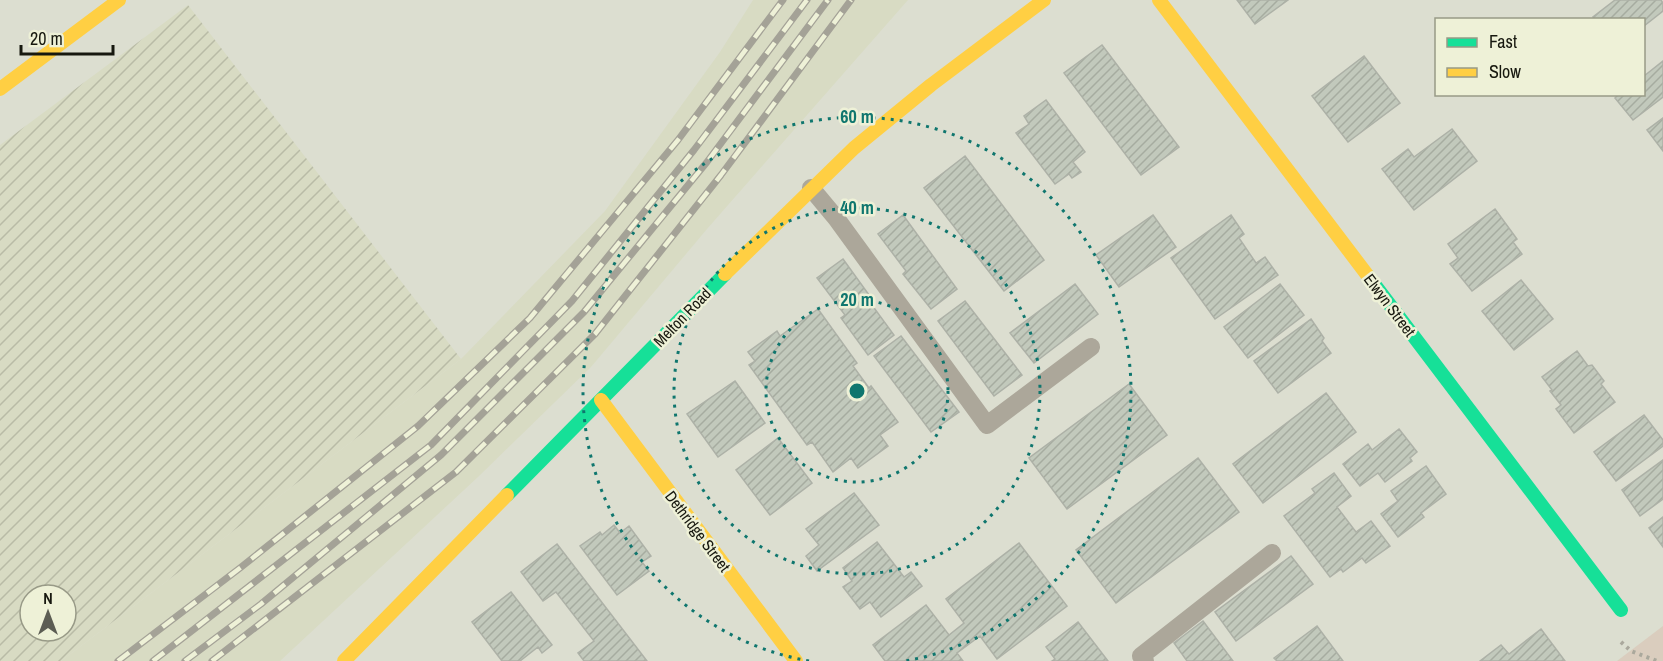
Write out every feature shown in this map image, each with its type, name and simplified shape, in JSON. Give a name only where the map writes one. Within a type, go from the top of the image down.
[{"type":"street","points":[[0,89],[119,0]]},
{"type":"street","name":"Melton Road","points":[[344,661],[811,188],[854,148],[931,85],[1044,0]]},
{"type":"street","name":"Elwyn Street","points":[[1159,0],[1621,610]]},
{"type":"street","name":"Dethridge Street","points":[[601,400],[796,661]]},
{"type":"lane","points":[[811,188],[836,218],[987,425],[1091,347]]},
{"type":"lane","points":[[1145,661],[1141,656],[1272,553]]},
{"type":"shaded area","points":[[753,0],[908,0],[707,229],[591,367],[478,477],[280,661],[61,661],[461,359],[605,211],[720,52]]},
{"type":"shaded area","points":[[188,5],[461,359],[61,661],[0,661],[0,145]]},
{"type":"shaded area","points":[[1663,626],[1663,661],[1617,661]]},
{"type":"building","points":[[1237,0],[1288,0],[1255,24]]},
{"type":"building","points":[[1615,0],[1661,0],[1663,3],[1663,11],[1645,25],[1645,18],[1593,17]]},
{"type":"building","points":[[1102,45],[1179,147],[1141,175],[1064,73]]},
{"type":"building","points":[[1364,56],[1400,103],[1348,142],[1312,96]]},
{"type":"building","points":[[1663,61],[1663,97],[1633,120],[1615,98],[1617,96],[1645,96],[1645,75]]},
{"type":"building","points":[[1046,100],[1085,152],[1073,162],[1081,172],[1072,178],[1069,174],[1055,184],[1016,133],[1029,124],[1024,116]]},
{"type":"building","points":[[1663,118],[1663,151],[1647,130]]},
{"type":"building","points":[[1452,129],[1477,161],[1414,210],[1382,169],[1408,149],[1414,157]]},
{"type":"building","points":[[965,156],[1044,260],[1004,291],[924,188]]},
{"type":"building","points":[[1495,209],[1517,239],[1513,242],[1522,254],[1472,291],[1450,264],[1458,258],[1448,244]]},
{"type":"building","points":[[903,215],[957,289],[931,309],[903,274],[906,271],[878,234]]},
{"type":"building","points":[[1153,215],[1176,247],[1119,287],[1096,255]]},
{"type":"building","points":[[1231,215],[1244,234],[1239,238],[1256,263],[1265,257],[1278,275],[1215,319],[1171,258]]},
{"type":"building","points":[[843,259],[872,299],[869,301],[894,335],[868,355],[841,318],[845,315],[817,278]]},
{"type":"building","points":[[1521,280],[1553,319],[1514,350],[1482,311]]},
{"type":"building","points":[[1075,284],[1098,314],[1034,363],[1010,333]]},
{"type":"building","points":[[1280,284],[1304,315],[1248,358],[1224,327]]},
{"type":"building","points":[[965,301],[1022,375],[994,396],[938,321]]},
{"type":"building","points":[[818,309],[857,363],[853,366],[898,422],[880,435],[888,446],[858,468],[851,458],[833,472],[812,442],[807,445],[749,365],[755,361],[748,352],[777,331],[780,336]]},
{"type":"building","points":[[1311,319],[1331,353],[1278,393],[1254,361]]},
{"type":"building","points":[[901,336],[959,412],[931,432],[874,356]]},
{"type":"building","points":[[1577,351],[1588,366],[1592,365],[1604,381],[1601,384],[1615,402],[1574,433],[1556,409],[1561,405],[1542,377]]},
{"type":"building","points":[[735,381],[765,423],[718,457],[687,414]]},
{"type":"building","points":[[1129,384],[1167,435],[1067,509],[1029,458]]},
{"type":"building","points":[[1326,393],[1356,432],[1263,503],[1233,464]]},
{"type":"building","points":[[1644,415],[1663,440],[1663,446],[1616,481],[1594,452]]},
{"type":"building","points":[[1399,429],[1417,452],[1410,458],[1412,461],[1385,482],[1378,473],[1360,486],[1343,464],[1368,444],[1372,450]]},
{"type":"building","points":[[778,438],[812,483],[770,515],[736,470]]},
{"type":"building","points":[[1198,458],[1239,512],[1116,603],[1076,550]]},
{"type":"building","points":[[1663,460],[1663,499],[1640,516],[1622,490]]},
{"type":"building","points":[[1426,466],[1446,494],[1421,513],[1424,517],[1398,537],[1381,514],[1398,501],[1391,491]]},
{"type":"building","points":[[1334,473],[1351,496],[1337,507],[1356,532],[1371,521],[1390,546],[1366,563],[1362,558],[1343,572],[1341,569],[1330,577],[1284,516],[1315,493],[1312,489]]},
{"type":"building","points":[[854,493],[879,525],[817,571],[806,556],[819,545],[806,529]]},
{"type":"building","points":[[1663,517],[1663,547],[1649,528]]},
{"type":"building","points":[[614,525],[620,533],[629,526],[651,556],[642,562],[649,571],[617,595],[580,546],[600,532],[602,535]]},
{"type":"building","points":[[877,542],[904,577],[911,572],[922,586],[881,617],[870,602],[860,609],[843,587],[852,581],[843,568]]},
{"type":"building","points":[[1019,543],[1067,606],[997,659],[980,636],[957,653],[963,661],[885,661],[873,645],[926,605],[949,635],[964,623],[946,599]]},
{"type":"building","points":[[557,544],[647,661],[584,661],[578,653],[594,641],[556,592],[543,601],[521,572]]},
{"type":"building","points":[[1291,556],[1313,584],[1236,641],[1215,612]]},
{"type":"building","points":[[511,592],[552,645],[542,653],[538,647],[520,661],[502,661],[472,622]]},
{"type":"building","points":[[1203,621],[1233,661],[1187,661],[1174,643]]},
{"type":"building","points":[[1078,622],[1108,661],[1052,661],[1055,659],[1046,647]]},
{"type":"building","points":[[1317,626],[1343,661],[1277,661],[1274,658]]},
{"type":"building","points":[[1541,629],[1565,661],[1480,661],[1501,645],[1509,654]]},
{"type":"railway","points":[[118,661],[240,568],[418,426],[530,318],[678,140],[783,0]]},
{"type":"railway","points":[[153,661],[431,445],[572,301],[694,150],[807,0]]},
{"type":"railway","points":[[185,661],[261,604],[441,455],[584,312],[707,162],[828,0]]},
{"type":"railway","points":[[212,661],[456,472],[595,334],[721,175],[851,0]]},
{"type":"traffic: fast","points":[[507,495],[725,274]]},
{"type":"traffic: fast","points":[[1368,276],[1621,610]]},
{"type":"traffic: slow","points":[[0,89],[119,0]]},
{"type":"traffic: slow","points":[[725,274],[854,148],[931,85],[1044,0]]},
{"type":"traffic: slow","points":[[1159,0],[1368,276]]},
{"type":"traffic: slow","points":[[601,400],[796,661]]},
{"type":"traffic: slow","points":[[344,661],[507,495]]}]
